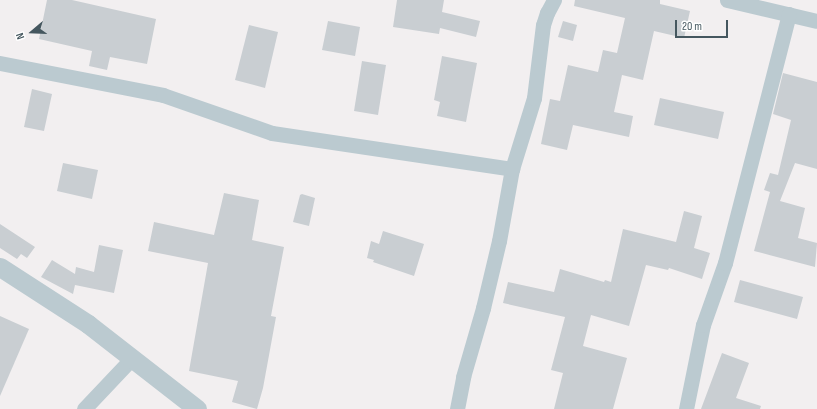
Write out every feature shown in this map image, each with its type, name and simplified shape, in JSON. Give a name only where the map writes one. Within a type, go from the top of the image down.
[{"type":"street","points":[[457,409],[463,377],[483,308],[499,241],[512,169],[534,98],[543,26],[547,13],[554,0]]},
{"type":"street","points":[[727,0],[817,21]]},
{"type":"street","points":[[686,409],[703,325],[725,263],[788,14]]},
{"type":"street","points":[[0,63],[163,95],[272,134],[512,169]]},
{"type":"street","points":[[0,267],[88,324],[198,409]]},
{"type":"street","points":[[84,409],[132,358]]},
{"type":"building","points":[[47,0],[72,0],[156,19],[147,64],[110,57],[107,70],[89,66],[92,51],[39,39]]},
{"type":"building","points":[[397,0],[444,0],[442,12],[480,21],[476,37],[440,28],[439,34],[393,27]]},
{"type":"building","points":[[575,0],[660,0],[660,4],[690,11],[684,38],[654,31],[643,80],[622,75],[614,112],[633,116],[629,137],[573,125],[567,150],[541,144],[550,99],[560,101],[568,65],[598,72],[603,50],[617,53],[625,18],[574,6]]},
{"type":"building","points":[[328,21],[360,27],[355,56],[322,50]]},
{"type":"building","points":[[563,21],[577,25],[573,41],[558,37]]},
{"type":"building","points":[[249,25],[278,32],[265,88],[235,80]]},
{"type":"building","points":[[442,56],[477,63],[466,122],[437,116],[440,102],[434,100]]},
{"type":"building","points":[[362,61],[386,65],[378,115],[354,111]]},
{"type":"building","points":[[783,73],[817,82],[817,169],[795,163],[780,201],[805,208],[798,238],[817,243],[815,267],[754,251],[770,192],[764,190],[770,173],[778,175],[791,120],[773,114]]},
{"type":"building","points":[[32,89],[52,94],[44,131],[24,127]]},
{"type":"building","points":[[660,98],[724,112],[718,139],[654,125]]},
{"type":"building","points":[[63,163],[98,170],[92,199],[57,191]]},
{"type":"building","points":[[224,193],[259,200],[252,240],[284,247],[271,316],[276,317],[263,388],[257,409],[232,402],[238,381],[189,371],[208,263],[148,251],[154,222],[214,235]]},
{"type":"building","points":[[302,194],[315,198],[309,226],[293,222],[300,195]]},
{"type":"building","points":[[684,211],[702,216],[694,248],[710,253],[702,279],[669,268],[668,270],[646,265],[629,326],[591,315],[583,346],[627,358],[613,409],[554,409],[563,373],[551,370],[565,317],[503,303],[508,282],[554,292],[560,269],[604,282],[605,280],[611,282],[623,229],[676,242]]},
{"type":"building","points":[[0,224],[35,247],[27,258],[21,254],[17,259],[0,248]]},
{"type":"building","points":[[383,231],[424,244],[414,276],[373,262],[374,260],[367,258],[371,241],[379,244]]},
{"type":"building","points":[[99,245],[123,250],[114,293],[75,285],[73,294],[41,277],[52,260],[75,274],[76,267],[94,272]]},
{"type":"building","points":[[740,280],[803,297],[797,319],[734,302]]},
{"type":"building","points":[[0,316],[29,329],[0,396]]},
{"type":"building","points":[[722,353],[749,363],[736,398],[761,406],[760,409],[701,409]]}]
